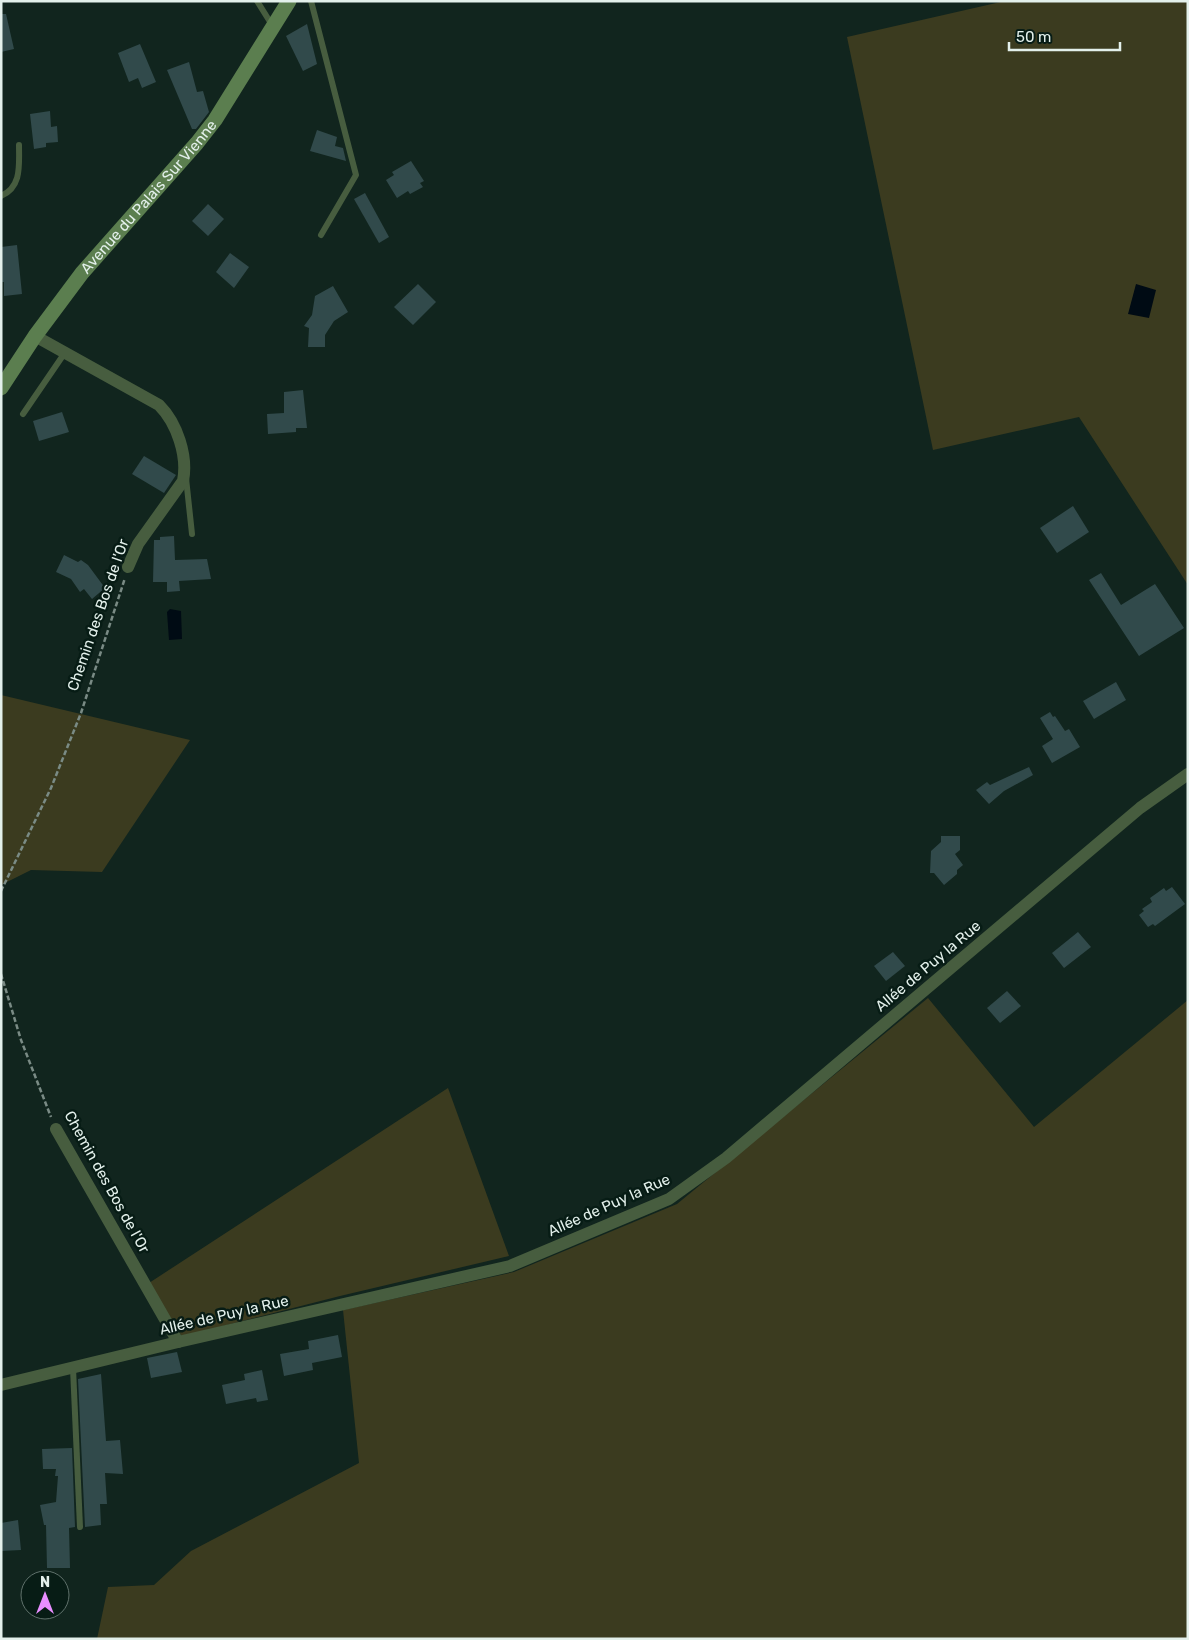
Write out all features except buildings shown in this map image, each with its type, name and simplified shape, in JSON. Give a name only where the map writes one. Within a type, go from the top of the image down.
[{"type":"main road","name":"Avenue du Palais Sur Vienne","points":[[1,388],[35,336],[82,272],[198,143],[215,120],[272,25],[289,1]]},
{"type":"street","points":[[35,336],[64,354],[159,405],[169,415],[176,429],[185,472]]},
{"type":"street","name":"Chemin des Bos de l'Or","points":[[128,567],[138,544],[175,496],[183,482],[185,472]]},
{"type":"street","name":"Allée de Puy la Rue","points":[[1,1385],[178,1342],[510,1266],[669,1199],[726,1158],[1140,808],[1188,774]]},
{"type":"street","name":"Chemin des Bos de l'Or","points":[[56,1129],[178,1342]]},
{"type":"lane","points":[[257,1],[272,25]]},
{"type":"lane","points":[[311,1],[356,175],[321,235]]},
{"type":"lane","points":[[1,196],[12,191],[16,183],[19,170],[19,145]]},
{"type":"lane","points":[[23,414],[64,354]]},
{"type":"lane","points":[[185,472],[190,499],[192,534]]},
{"type":"lane","points":[[73,1368],[80,1527]]},
{"type":"path","name":"Chemin des Bos de l'Or","points":[[1,891],[51,788],[82,713],[128,567]]},
{"type":"path","name":"Chemin des Bos de l'Or","points":[[1,974],[21,1040],[56,1129]]},
{"type":"shaded area","points":[[1005,1],[1188,1],[1188,585],[1079,417],[933,450],[847,37]]},
{"type":"shaded area","points":[[1136,284],[1156,290],[1149,318],[1128,314]]},
{"type":"shaded area","points":[[170,609],[181,611],[182,639],[169,640],[167,612]]},
{"type":"shaded area","points":[[1,695],[190,740],[102,872],[31,870],[1,885]]},
{"type":"shaded area","points":[[928,998],[1034,1127],[1188,1000],[1188,1639],[97,1639],[108,1587],[154,1585],[191,1551],[359,1463],[343,1310],[514,1272],[677,1204]]},
{"type":"shaded area","points":[[448,1088],[509,1256],[340,1296],[188,1335],[181,1335],[149,1283]]}]
